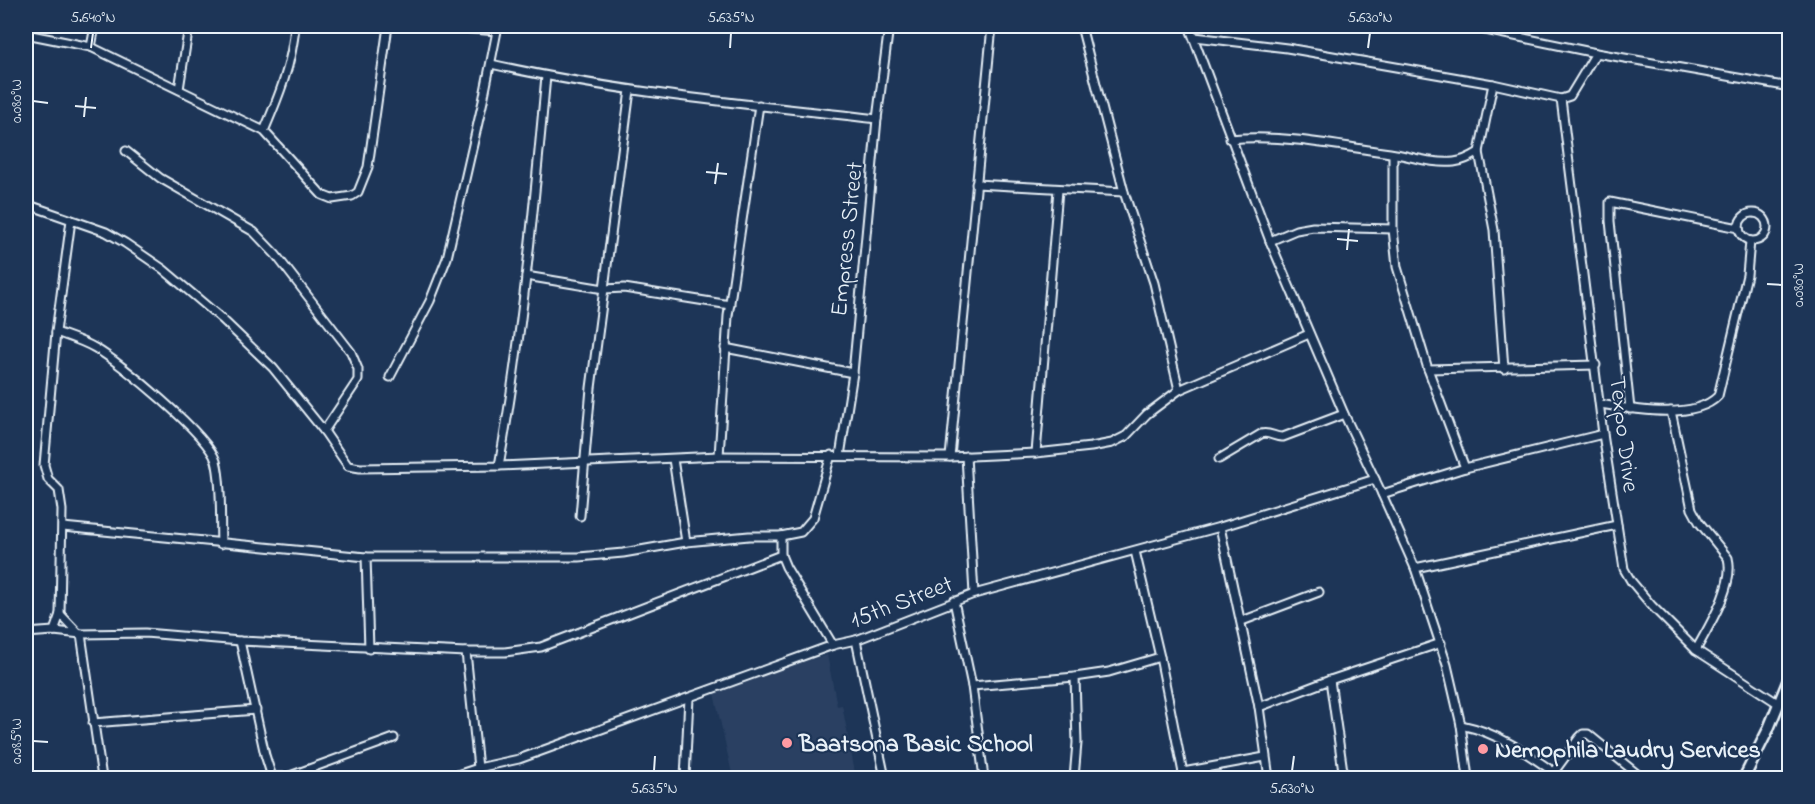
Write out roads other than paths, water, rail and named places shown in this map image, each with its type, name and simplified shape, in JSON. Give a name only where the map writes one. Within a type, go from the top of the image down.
[{"type":"main road","points":[[1744,778],[1790,676]]},
{"type":"street","points":[[91,47],[95,26]]},
{"type":"street","points":[[179,89],[189,26]]},
{"type":"street","points":[[264,131],[284,85],[291,58],[295,26]]},
{"type":"street","points":[[26,34],[91,47],[264,131],[322,195],[332,200],[352,196],[358,192],[368,167],[388,26]]},
{"type":"street","points":[[390,377],[430,301],[447,258],[497,28],[437,26]]},
{"type":"street","name":"Empress Street","points":[[840,456],[852,373],[877,120],[889,26]]},
{"type":"street","points":[[950,457],[992,26]]},
{"type":"street","points":[[1081,26],[1124,192],[1149,264],[1179,390]]},
{"type":"street","points":[[1190,26],[1230,139],[1270,241],[1344,414],[1415,568],[1441,643],[1461,725],[1468,778]]},
{"type":"street","points":[[1466,26],[1596,53],[1790,87]]},
{"type":"street","points":[[1195,37],[1287,48],[1493,84],[1561,99],[1570,96],[1596,53]]},
{"type":"street","points":[[491,64],[630,90],[877,120]]},
{"type":"street","points":[[499,466],[511,397],[526,276],[546,76]]},
{"type":"street","points":[[1493,84],[1479,152],[1494,230],[1504,369]]},
{"type":"street","points":[[580,516],[591,388],[630,90]]},
{"type":"street","name":"Texpo Drive","points":[[1561,99],[1604,434],[1624,569],[1631,582],[1652,606],[1696,650],[1779,704]]},
{"type":"street","points":[[719,456],[725,348],[730,304],[759,105]]},
{"type":"street","points":[[1230,139],[1250,137],[1274,139],[1393,154],[1433,162],[1464,160],[1479,152]]},
{"type":"street","points":[[126,151],[160,178],[254,232],[276,255],[351,352],[358,369],[358,380],[324,430]]},
{"type":"street","points":[[1393,154],[1393,229],[1397,267],[1428,369],[1465,468]]},
{"type":"street","points":[[976,184],[1124,192]]},
{"type":"street","points":[[1036,453],[1058,190]]},
{"type":"street","points":[[1630,409],[1610,202],[1739,228]]},
{"type":"street","points":[[26,204],[106,232],[171,276],[222,319],[273,368],[324,430],[348,466],[354,467],[499,466],[719,456],[950,457],[1036,453],[1091,447],[1112,443],[1126,436],[1148,414],[1179,390],[1310,334]]},
{"type":"street","points":[[1756,214],[1762,217],[1767,226],[1761,239],[1750,241],[1744,238],[1739,228],[1746,216],[1756,214]]},
{"type":"street","points":[[54,631],[60,614],[63,527],[59,490],[48,479],[44,465],[56,332],[71,220]]},
{"type":"street","points":[[1270,241],[1296,230],[1313,227],[1393,229]]},
{"type":"street","points":[[1600,404],[1630,409],[1671,411],[1700,408],[1711,403],[1718,396],[1747,275],[1750,241]]},
{"type":"street","points":[[526,276],[604,289],[624,288],[730,304]]},
{"type":"street","points":[[56,332],[95,348],[125,368],[190,426],[204,443],[215,458],[218,472],[221,544]]},
{"type":"street","points":[[725,348],[852,373]]},
{"type":"street","points":[[1428,369],[1504,369],[1596,365]]},
{"type":"street","points":[[1671,411],[1692,509],[1699,522],[1728,558],[1730,565],[1722,597],[1696,650]]},
{"type":"street","points":[[1219,459],[1265,432],[1283,438],[1344,414]]},
{"type":"street","points":[[1382,494],[1465,468],[1604,434]]},
{"type":"street","points":[[63,527],[366,557],[579,557],[623,553],[686,542],[749,536],[781,537],[801,532],[813,518],[831,455]]},
{"type":"street","points":[[966,456],[974,594]]},
{"type":"street","points":[[673,459],[686,542]]},
{"type":"street","name":"15th Street","points":[[448,778],[478,768],[519,759],[833,645],[856,639],[974,594],[1221,527],[1375,479]]},
{"type":"street","points":[[1415,568],[1617,525]]},
{"type":"street","points":[[1221,527],[1259,707],[1269,778]]},
{"type":"street","points":[[781,537],[781,555],[833,645]]},
{"type":"street","points":[[1135,551],[1160,657],[1183,775],[1265,757]]},
{"type":"street","points":[[26,633],[54,631],[79,634],[145,633],[369,649],[505,652],[541,647],[781,555]]},
{"type":"street","points":[[366,557],[369,649]]},
{"type":"street","points":[[1242,621],[1319,592]]},
{"type":"street","points":[[954,601],[972,686],[984,778]]},
{"type":"street","points":[[60,614],[79,634],[102,778]]},
{"type":"street","points":[[856,639],[885,778]]},
{"type":"street","points":[[240,641],[270,778],[287,777],[394,738]]},
{"type":"street","points":[[1259,707],[1330,680],[1441,643]]},
{"type":"street","points":[[466,652],[478,768]]},
{"type":"street","points":[[972,686],[1109,672],[1160,657]]},
{"type":"street","points":[[1074,778],[1077,743],[1075,677]]},
{"type":"street","points":[[1330,680],[1344,778]]},
{"type":"street","points":[[685,778],[689,698]]},
{"type":"street","points":[[93,723],[256,710]]},
{"type":"street","points":[[1461,725],[1481,729],[1503,739],[1562,778]]},
{"type":"street","points":[[1554,772],[1579,738],[1583,734],[1588,734],[1642,778]]},
{"type":"place","name":"Baatsona Basic School","points":[[787,743]]},
{"type":"place","name":"Nemophila Laudry Services","points":[[1483,749]]}]
